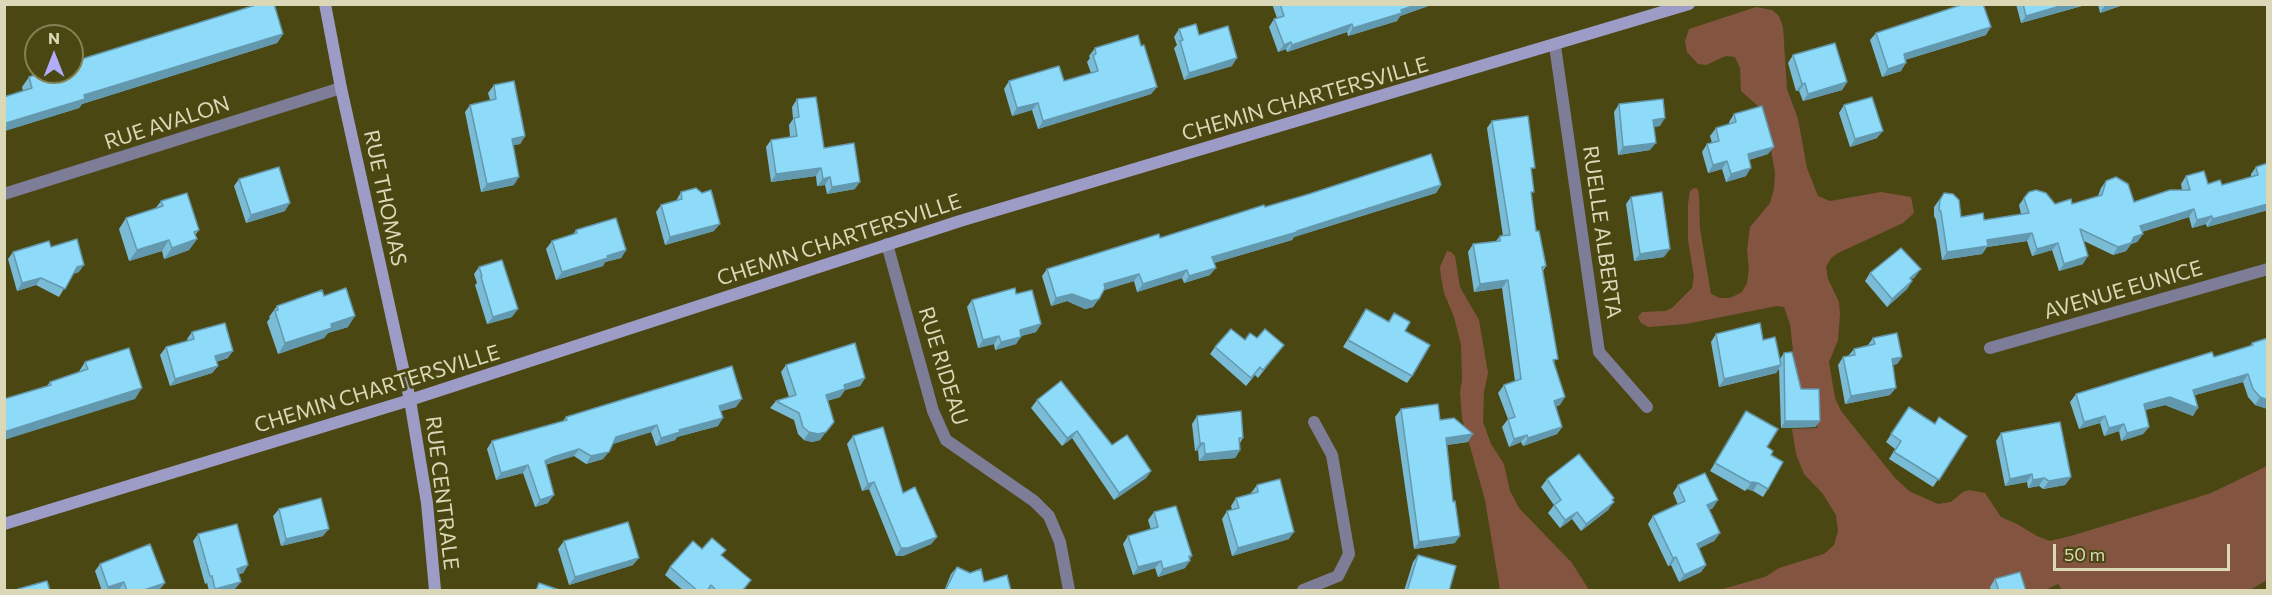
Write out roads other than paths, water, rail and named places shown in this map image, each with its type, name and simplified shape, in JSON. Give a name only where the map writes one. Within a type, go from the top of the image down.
[{"type":"street","name":"RUE THOMAS","points":[[325,4],[341,88],[410,400]]},
{"type":"street","name":"CHEMIN CHARTERSVILLE","points":[[4,524],[410,400],[886,244],[1555,46],[1689,4]]},
{"type":"street","name":"RUELLE ALBERTA","points":[[1555,46],[1599,352],[1647,407]]},
{"type":"street","name":"RUE AVALON","points":[[4,195],[341,88]]},
{"type":"street","name":"RUE RIDEAU","points":[[886,244],[933,411],[946,441],[1034,501],[1049,516],[1060,542],[1070,591]]},
{"type":"street","name":"AVENUE EUNICE","points":[[1990,348],[2268,269]]},
{"type":"street","name":"RUE CENTRALE","points":[[410,400],[427,503],[435,591]]},
{"type":"street","points":[[1303,591],[1338,576],[1349,554],[1332,455],[1314,422]]}]
